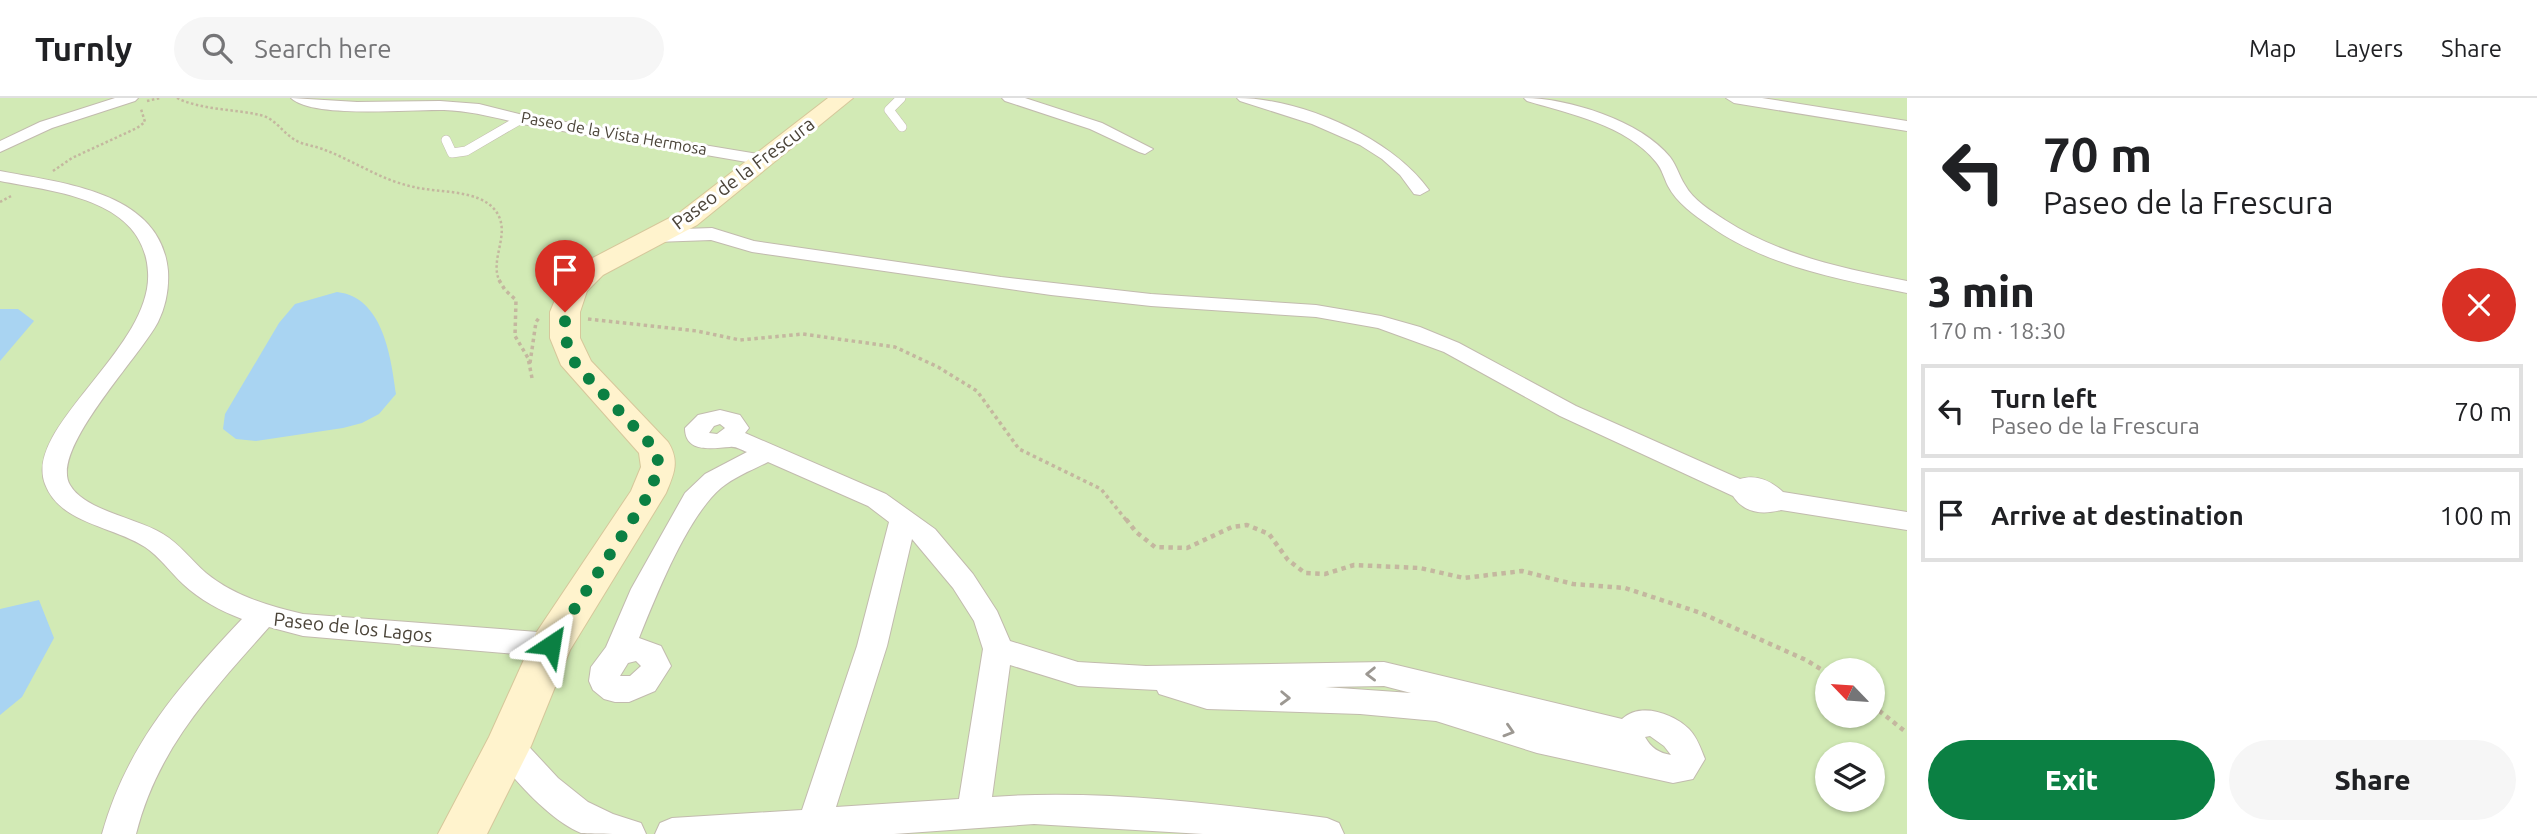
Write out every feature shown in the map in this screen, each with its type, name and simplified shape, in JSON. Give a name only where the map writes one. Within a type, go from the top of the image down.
[{"type":"street","points":[[0,147],[46,125],[130,98]]},
{"type":"street","name":"Paseo de la Vista Hermosa","points":[[299,98],[354,108],[435,99],[488,103],[521,119],[764,160]]},
{"type":"street","name":"Paseo de la Frescura","points":[[565,315],[574,288],[593,269],[655,236],[700,226],[764,160],[842,98]]},
{"type":"street","points":[[1010,98],[1096,126],[1145,149]]},
{"type":"street","points":[[1245,98],[1366,142],[1407,170],[1420,190]]},
{"type":"street","points":[[1531,98],[1601,120],[1646,144],[1663,159],[1679,191],[1699,210],[1727,229],[1798,259],[1907,287]]},
{"type":"street","points":[[1734,98],[1907,126]]},
{"type":"street","name":"Paseo de los Lagos","points":[[0,176],[102,200],[135,221],[155,246],[161,279],[156,303],[135,344],[58,446],[53,466],[56,484],[70,501],[152,539],[201,584],[229,602],[262,617],[303,625],[551,645]]},
{"type":"street","points":[[700,226],[752,246],[1150,300],[1329,313],[1413,331],[1568,411],[1742,489],[1754,502],[1768,505],[1775,500],[1907,521]]},
{"type":"street","points":[[462,834],[508,746],[551,645],[649,494],[659,467],[656,450],[576,365],[565,338],[565,315]]},
{"type":"street","points":[[733,437],[877,500],[926,536],[964,580],[987,619],[998,649],[973,815]]},
{"type":"street","points":[[618,654],[645,589],[694,499],[714,480],[768,451]]},
{"type":"street","points":[[814,824],[872,646],[903,520]]},
{"type":"street","points":[[119,834],[138,780],[156,746],[209,672],[262,617]]},
{"type":"street","points":[[998,649],[1078,674],[1146,678],[1207,696],[1360,701],[1426,695],[1628,734]]},
{"type":"street","points":[[1426,695],[1537,740],[1646,762],[1665,770],[1682,769],[1689,759],[1685,744],[1671,731],[1652,723],[1636,725],[1628,734]]},
{"type":"street","points":[[1628,734],[1632,748],[1646,762]]},
{"type":"street","points":[[508,746],[544,788],[612,833]]},
{"type":"street","points":[[673,834],[1034,809],[1077,823],[1226,820],[1327,834]]},
{"type":"lane","points":[[901,98],[889,110],[902,127]]},
{"type":"lane","points":[[446,139],[452,153],[466,151],[521,119]]},
{"type":"path","points":[[33,183],[72,158],[137,128],[145,121],[141,107],[144,103],[160,98]]},
{"type":"path","points":[[177,98],[191,105],[215,106],[235,113],[261,116],[274,121],[295,140],[324,149],[407,186],[475,196],[494,209],[503,233],[495,272],[505,290],[516,300],[515,336],[528,358],[532,377]]},
{"type":"path","points":[[565,315],[697,331],[740,340],[803,334],[895,347],[938,367],[977,391],[1019,449],[1101,489],[1136,531],[1155,547],[1187,548],[1232,527],[1247,525],[1269,534],[1288,560],[1305,573],[1325,575],[1354,565],[1443,571],[1464,578],[1522,571],[1573,584],[1625,588],[1701,613],[1815,666]]},
{"type":"path","points":[[1885,715],[1907,733]]},
{"type":"green space","points":[[0,98],[1907,98],[1907,834],[0,834]]},
{"type":"water","points":[[337,292],[353,296],[375,317],[387,347],[396,394],[379,414],[362,423],[256,441],[236,439],[223,429],[225,414],[279,323],[295,304]]},
{"type":"water","points":[[0,309],[18,309],[34,321],[0,361]]},
{"type":"water","points":[[39,600],[54,638],[22,697],[0,715],[0,609]]},
{"type":"route","points":[[551,645],[649,494],[659,467],[656,450],[576,365],[565,338],[565,312]]}]
